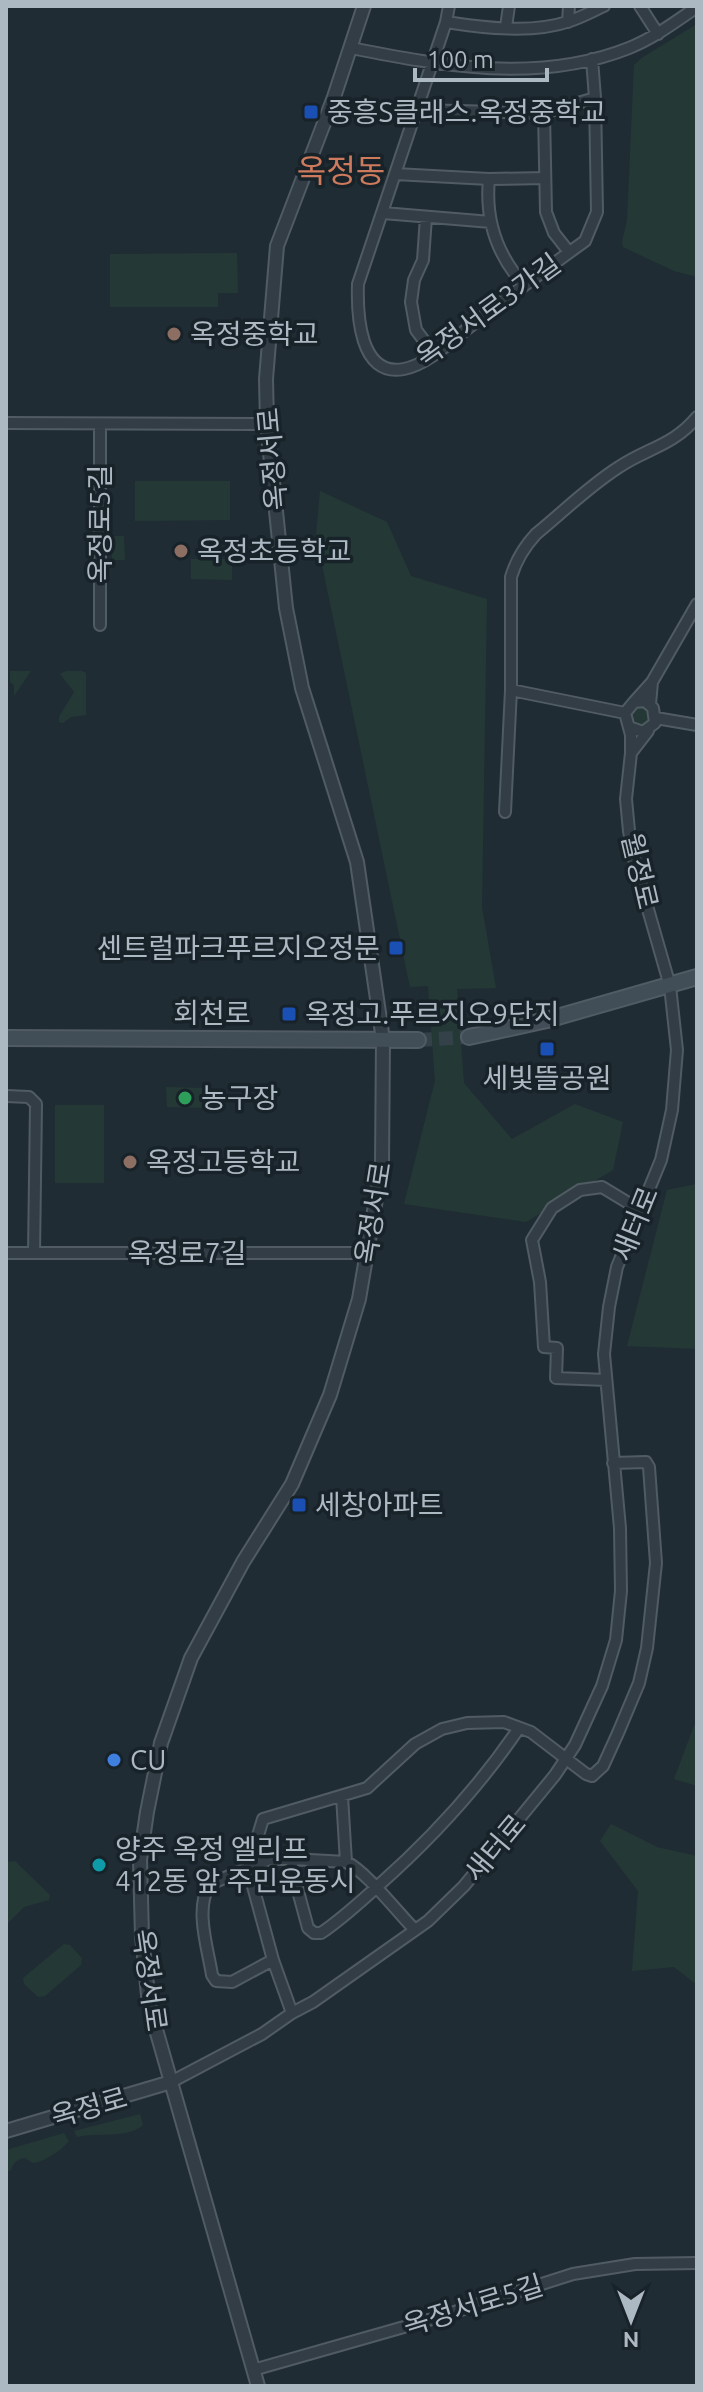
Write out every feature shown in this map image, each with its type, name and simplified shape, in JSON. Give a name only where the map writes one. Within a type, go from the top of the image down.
[{"type":"main road","points":[[469,1037],[547,1020],[697,977]]},
{"type":"main road","name":"회천로","points":[[6,1038],[418,1040]]},
{"type":"street","name":"옥정서로","points":[[258,2386],[149,2005],[140,1901],[140,1860],[161,1743],[186,1670],[207,1625],[292,1484],[330,1395],[359,1299],[382,1164],[383,1040],[357,862],[302,688],[286,608],[267,424],[266,379],[277,246],[364,6]]},
{"type":"street","name":"옥정서로3가길","points":[[449,6],[358,284],[359,319],[365,347],[381,365],[405,369],[434,354],[585,241],[597,212],[592,59]]},
{"type":"street","points":[[506,27],[509,6]]},
{"type":"street","points":[[568,22],[569,6]]},
{"type":"street","points":[[446,22],[506,27],[568,22],[604,6]]},
{"type":"street","points":[[640,6],[658,34]]},
{"type":"street","points":[[351,48],[431,63],[526,70],[592,59],[627,49],[658,34],[697,7]]},
{"type":"street","points":[[415,110],[544,113],[595,98]]},
{"type":"street","points":[[544,113],[546,212],[554,233],[569,252]]},
{"type":"street","points":[[395,174],[489,179],[545,178]]},
{"type":"street","points":[[489,179],[491,222],[497,246],[507,266],[524,285]]},
{"type":"street","points":[[383,213],[491,222]]},
{"type":"street","points":[[426,217],[423,260],[414,280],[411,302],[416,330],[434,354]]},
{"type":"street","points":[[505,812],[511,690],[511,577],[526,545],[615,469],[630,459],[664,446],[697,417]]},
{"type":"street","name":"옥정로5길","points":[[6,423],[267,424]]},
{"type":"street","name":"옥정로5길","points":[[100,424],[100,625]]},
{"type":"street","points":[[625,713],[652,682],[672,642],[697,604]]},
{"type":"street","points":[[652,682],[650,704],[656,718]]},
{"type":"street","points":[[511,690],[625,713]]},
{"type":"street","points":[[634,702],[650,704]]},
{"type":"street","points":[[625,713],[629,727],[638,732],[648,731]]},
{"type":"street","points":[[656,718],[697,725]]},
{"type":"street","points":[[631,753],[656,718]]},
{"type":"street","name":"월정로","points":[[629,727],[631,753],[626,799],[629,831],[635,864],[670,986]]},
{"type":"street","name":"새터로","points":[[171,2082],[262,2034],[313,2002],[415,1930],[464,1886],[509,1834],[566,1759],[602,1686],[616,1640],[621,1591],[620,1528],[604,1354],[617,1267],[661,1160],[672,1110],[677,1050],[670,986]]},
{"type":"street","points":[[6,1096],[34,1099],[37,1109],[34,1253]]},
{"type":"street","points":[[606,1380],[556,1378],[557,1348],[544,1347],[540,1282],[532,1240],[552,1208],[580,1190],[602,1187],[640,1210]]},
{"type":"street","name":"옥정로7길","points":[[6,1253],[368,1253]]},
{"type":"street","points":[[292,2013],[273,1960],[248,1868],[263,1819],[367,1788],[415,1744],[442,1729],[486,1721],[504,1722],[531,1732],[592,1776],[603,1766],[639,1683],[647,1648],[656,1563],[649,1467],[646,1462],[639,1461],[613,1463]]},
{"type":"street","name":"새터로","points":[[292,1859],[308,1928],[314,1933],[321,1933],[426,1843],[489,1771],[519,1728]]},
{"type":"street","points":[[342,1796],[346,1862]]},
{"type":"street","points":[[273,1960],[232,1982],[216,1981],[212,1975],[204,1922],[204,1892],[210,1884],[270,1859],[346,1862],[353,1865],[415,1930]]},
{"type":"street","name":"옥정로","points":[[6,2131],[171,2082]]},
{"type":"street","name":"옥정서로5길","points":[[253,2370],[439,2317],[573,2274],[635,2264],[697,2263]]},
{"type":"green space","points":[[697,24],[697,277],[674,271],[623,247],[622,242],[627,221],[634,65]]},
{"type":"green space","points":[[237,253],[238,293],[218,293],[218,307],[110,307],[110,254]]},
{"type":"green space","points":[[135,481],[230,481],[230,520],[135,521]]},
{"type":"green space","points":[[320,491],[387,522],[411,576],[487,599],[482,907],[496,988],[457,989],[464,1083],[512,1139],[575,1104],[623,1122],[613,1170],[526,1222],[404,1204],[435,1081],[428,986],[410,987],[316,536]]},
{"type":"green space","points":[[111,536],[124,536],[125,560],[112,560]]},
{"type":"green space","points":[[191,559],[232,559],[232,580],[191,579]]},
{"type":"green space","points":[[10,671],[31,671],[14,696],[14,685],[10,682]]},
{"type":"green space","points":[[66,671],[86,673],[86,715],[71,717],[63,723],[59,722],[59,717],[74,692],[60,674]]},
{"type":"green space","points":[[640,707],[647,710],[650,717],[647,724],[640,727],[633,724],[630,717],[633,710]]},
{"type":"green space","name":"농구장","points":[[166,1087],[204,1088],[204,1108],[167,1107]]},
{"type":"green space","points":[[55,1105],[104,1105],[104,1183],[55,1183]]},
{"type":"green space","points":[[697,1184],[697,1349],[627,1346],[667,1190]]},
{"type":"green space","points":[[697,1718],[697,1786],[674,1779]]},
{"type":"green space","points":[[611,1824],[657,1847],[697,1856],[697,1985],[674,1967],[632,1971],[638,1891],[600,1841]]},
{"type":"green space","points":[[6,1859],[15,1861],[50,1895],[49,1900],[24,1907],[6,1925]]},
{"type":"green space","points":[[64,1944],[70,1945],[82,1958],[81,1965],[45,1996],[38,1997],[24,1984],[23,1978]]},
{"type":"green space","points":[[140,2114],[143,2125],[129,2132],[77,2137],[74,2131]]},
{"type":"green space","points":[[64,2133],[69,2141],[57,2152],[33,2163],[25,2158],[20,2159],[6,2172],[6,2150]]},
{"type":"tunnel","points":[[418,1040],[469,1037]]},
{"type":"place","name":"중흥S클래스.옥정중학교","points":[[311,112]]},
{"type":"place","name":"옥정중학교","points":[[174,334]]},
{"type":"place","name":"옥정초등학교","points":[[181,551]]},
{"type":"place","name":"센트럴파크푸르지오정문","points":[[396,948]]},
{"type":"place","name":"옥정고.푸르지오9단지","points":[[289,1014]]},
{"type":"place","name":"세빛뜰공원","points":[[547,1049]]},
{"type":"place","name":"농구장","points":[[185,1098]]},
{"type":"place","name":"옥정고등학교","points":[[130,1162]]},
{"type":"place","name":"세창아파트","points":[[299,1505]]},
{"type":"place","name":"CU","points":[[114,1760]]},
{"type":"place","name":"양주 옥정 엘리프 412동 앞 주민운동시","points":[[99,1865]]},
{"type":"district","name":"옥정동","points":[[341,171]]}]
